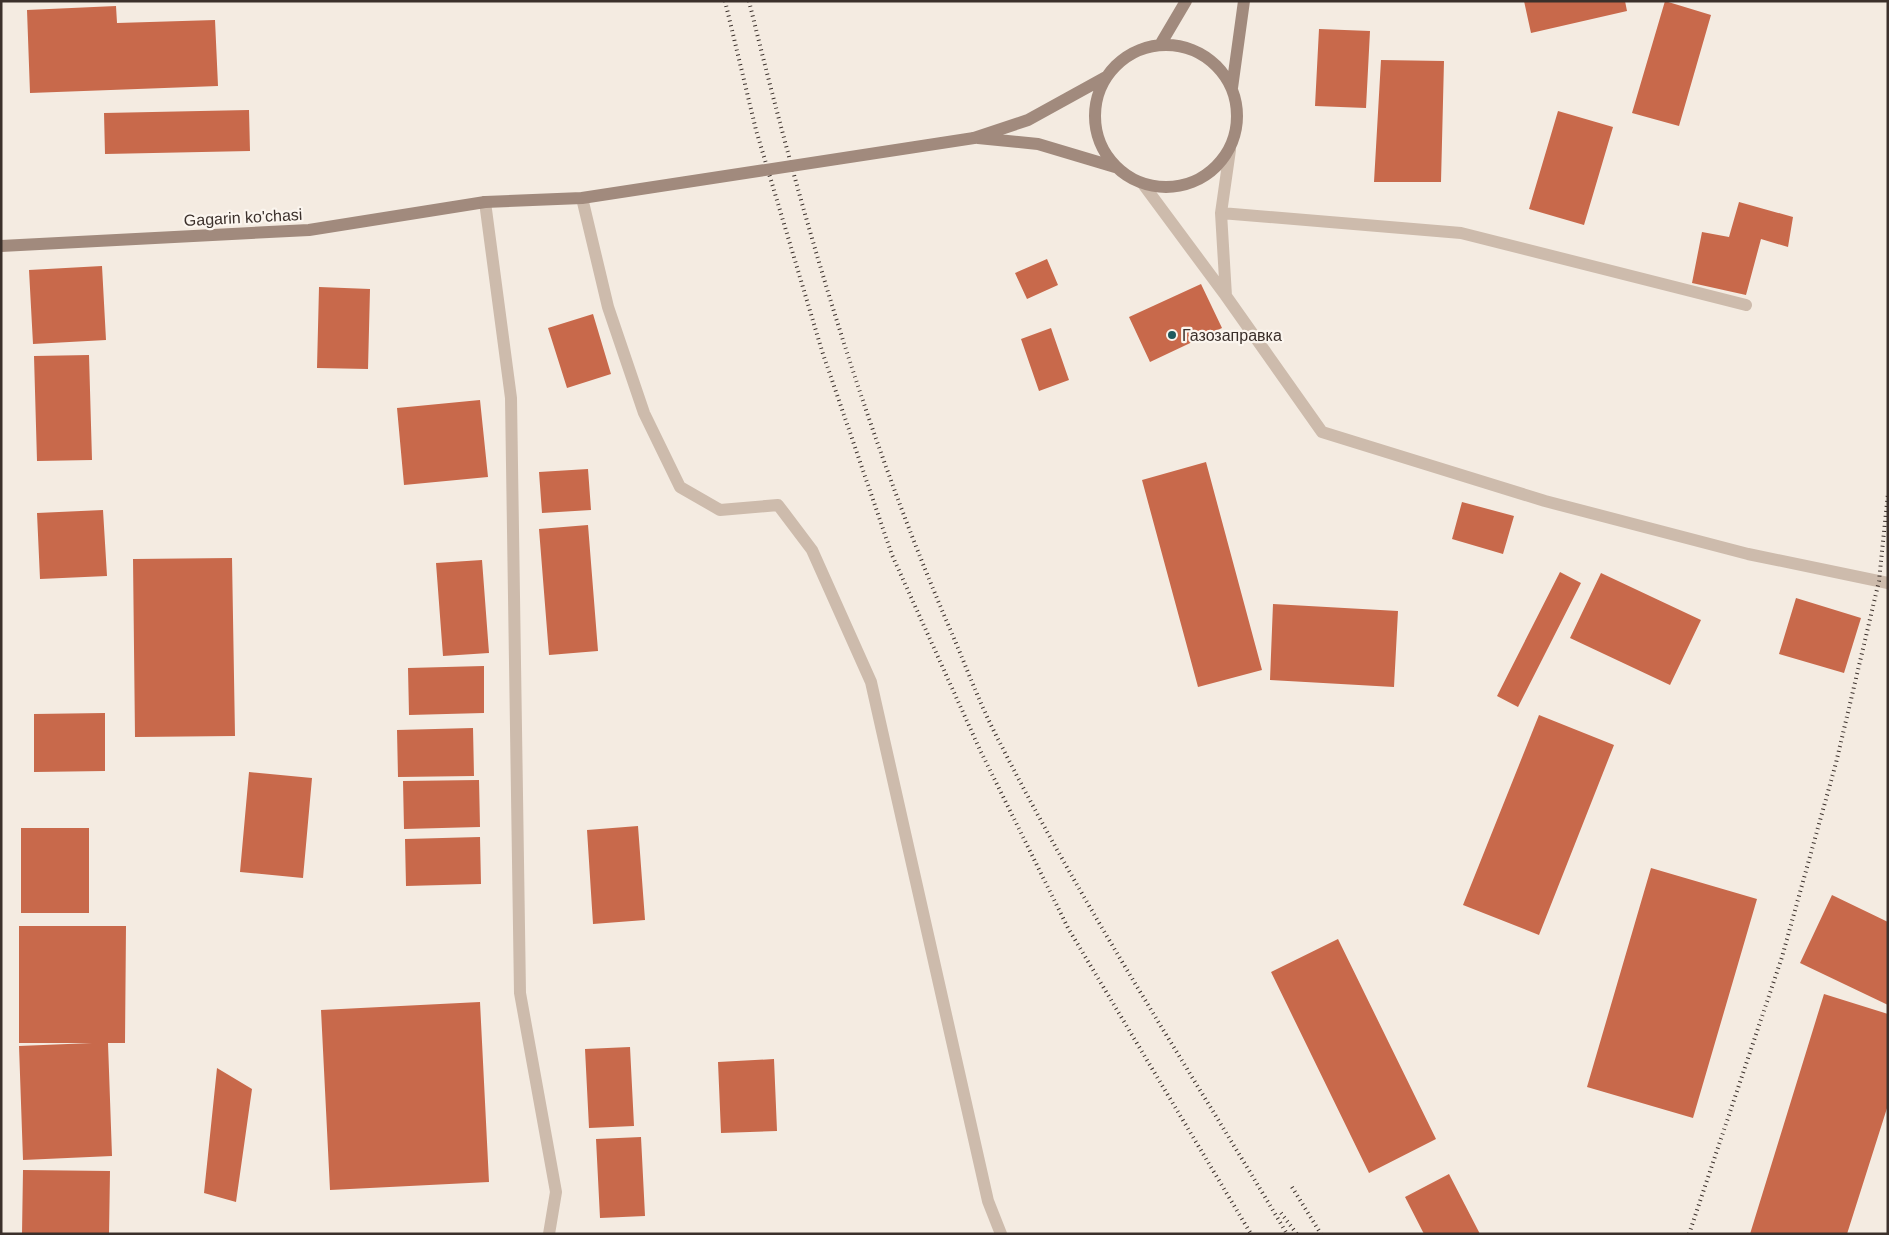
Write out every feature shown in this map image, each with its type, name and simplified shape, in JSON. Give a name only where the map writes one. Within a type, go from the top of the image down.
[{"type":"main road","points":[[1160,44],[1186,1]]},
{"type":"main road","points":[[974,138],[1038,144],[1116,167],[1143,184],[1175,188],[1207,175],[1230,150],[1238,116],[1232,88],[1244,1]]},
{"type":"main road","points":[[974,138],[1028,120],[1106,77],[1129,55],[1160,44],[1189,48],[1214,63],[1232,88]]},
{"type":"main road","points":[[1106,77],[1095,107],[1099,139],[1116,167]]},
{"type":"main road","name":"Gagarin ko'chasi","points":[[1,246],[309,230],[485,202],[582,198],[974,138]]},
{"type":"street","points":[[1226,296],[1221,213],[1230,150]]},
{"type":"street","points":[[1143,184],[1226,296],[1322,432],[1554,503],[1748,554],[1888,583]]},
{"type":"street","points":[[582,198],[608,307],[644,413],[680,487],[720,510],[778,504],[812,550],[871,682],[988,1201],[1001,1234]]},
{"type":"street","points":[[485,202],[511,398],[520,993],[556,1192],[549,1234]]},
{"type":"street","points":[[1221,213],[1461,233],[1746,305]]},
{"type":"building","points":[[1524,1],[1625,1],[1627,11],[1531,33]]},
{"type":"building","points":[[1665,1],[1711,15],[1679,126],[1632,113]]},
{"type":"building","points":[[116,6],[117,23],[215,20],[218,86],[30,93],[27,10]]},
{"type":"building","points":[[1319,29],[1370,31],[1366,108],[1315,106]]},
{"type":"building","points":[[1381,60],[1444,61],[1441,182],[1374,182]]},
{"type":"building","points":[[249,110],[250,151],[105,154],[104,113]]},
{"type":"building","points":[[1558,111],[1613,127],[1584,225],[1529,209]]},
{"type":"building","points":[[1739,202],[1793,217],[1788,247],[1761,239],[1746,295],[1692,283],[1702,232],[1729,237]]},
{"type":"building","points":[[1047,259],[1058,285],[1027,299],[1015,273]]},
{"type":"building","points":[[102,266],[106,340],[33,344],[29,270]]},
{"type":"building","points":[[1201,284],[1222,328],[1150,362],[1129,317]]},
{"type":"building","points":[[319,287],[370,289],[368,369],[317,368]]},
{"type":"building","points":[[593,314],[611,374],[567,388],[548,328]]},
{"type":"building","points":[[1051,328],[1069,380],[1039,391],[1021,339]]},
{"type":"building","points":[[89,355],[92,460],[37,461],[34,356]]},
{"type":"building","points":[[480,400],[488,477],[404,485],[397,408]]},
{"type":"building","points":[[1206,462],[1262,670],[1198,687],[1142,480]]},
{"type":"building","points":[[588,469],[591,510],[542,513],[539,472]]},
{"type":"building","points":[[1462,502],[1514,516],[1503,554],[1452,539]]},
{"type":"building","points":[[103,510],[107,576],[40,579],[37,513]]},
{"type":"building","points":[[588,525],[598,651],[549,655],[539,529]]},
{"type":"building","points":[[232,558],[235,736],[135,737],[133,559]]},
{"type":"building","points":[[482,560],[489,653],[443,656],[436,563]]},
{"type":"building","points":[[1560,572],[1581,583],[1518,707],[1497,696]]},
{"type":"building","points":[[1601,573],[1701,620],[1670,685],[1570,638]]},
{"type":"building","points":[[1796,598],[1861,618],[1844,673],[1779,654]]},
{"type":"building","points":[[1273,604],[1398,611],[1394,687],[1270,680]]},
{"type":"building","points":[[484,666],[484,713],[409,715],[408,668]]},
{"type":"building","points":[[105,713],[105,771],[34,772],[34,714]]},
{"type":"building","points":[[1539,715],[1614,745],[1539,935],[1463,905]]},
{"type":"building","points":[[473,728],[474,776],[398,777],[397,730]]},
{"type":"building","points":[[249,772],[312,778],[303,878],[240,872]]},
{"type":"building","points":[[479,780],[480,827],[404,829],[403,781]]},
{"type":"building","points":[[638,826],[645,920],[593,924],[587,830]]},
{"type":"building","points":[[21,828],[89,828],[89,913],[21,913]]},
{"type":"building","points":[[480,837],[481,884],[406,886],[405,839]]},
{"type":"building","points":[[1651,868],[1757,899],[1693,1118],[1587,1087]]},
{"type":"building","points":[[1832,895],[1888,922],[1888,1005],[1800,963]]},
{"type":"building","points":[[19,926],[126,926],[125,1043],[108,1043],[112,1156],[23,1160],[19,1046],[92,1043],[19,1043]]},
{"type":"building","points":[[1338,939],[1436,1139],[1369,1173],[1271,972]]},
{"type":"building","points":[[1824,994],[1888,1014],[1888,1105],[1847,1234],[1750,1234]]},
{"type":"building","points":[[480,1002],[489,1182],[330,1190],[321,1010]]},
{"type":"building","points":[[630,1047],[634,1126],[589,1128],[585,1049]]},
{"type":"building","points":[[774,1059],[777,1131],[721,1133],[718,1062]]},
{"type":"building","points":[[217,1068],[252,1089],[236,1202],[204,1193]]},
{"type":"building","points":[[641,1137],[645,1216],[600,1218],[596,1139]]},
{"type":"building","points":[[23,1170],[110,1171],[109,1234],[22,1234]]},
{"type":"building","points":[[1449,1174],[1480,1234],[1424,1234],[1405,1197]]},
{"type":"railway","points":[[725,1],[756,130],[822,351],[892,555],[980,750],[1068,928],[1251,1234]]},
{"type":"railway","points":[[749,1],[790,161],[836,319],[862,398],[889,476],[979,699],[1032,804],[1102,928],[1287,1234]]},
{"type":"railway","points":[[1689,1234],[1782,957],[1836,763],[1879,581],[1888,493]]},
{"type":"railway","points":[[1292,1187],[1321,1234]]},
{"type":"railway","points":[[1281,1213],[1297,1234]]},
{"type":"place","name":"Газозаправка","points":[[1172,335]]}]
